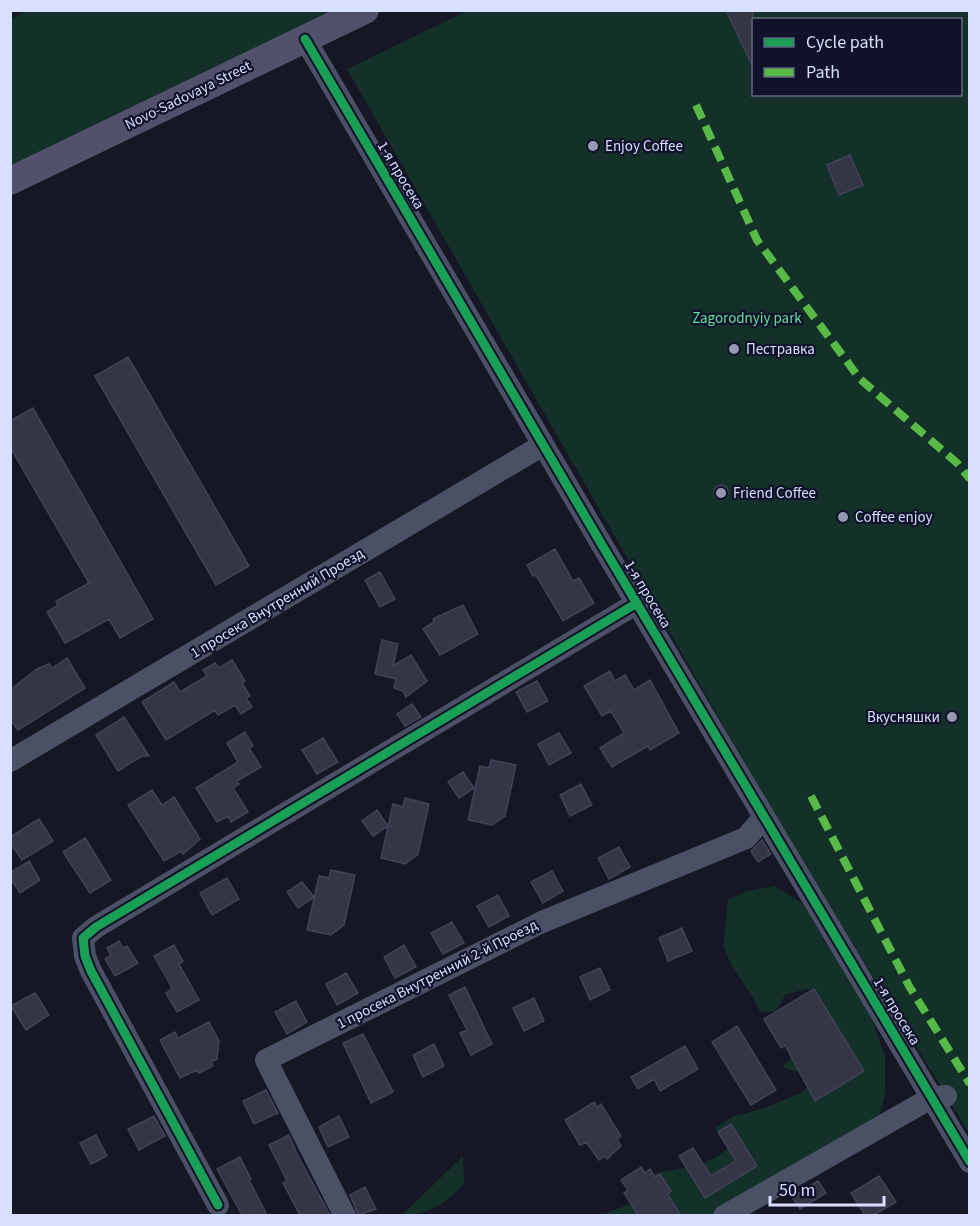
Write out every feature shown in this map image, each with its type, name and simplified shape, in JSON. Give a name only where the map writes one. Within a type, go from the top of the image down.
[{"type":"main road","name":"Novo-Sadovaya Street","points":[[10,181],[365,10]]},
{"type":"street","name":"1-я просека","points":[[305,39],[764,817],[939,1097],[969,1162]]},
{"type":"street","name":"1 просека Внутренний Проезд","points":[[10,761],[543,445]]},
{"type":"street","points":[[218,1205],[91,971],[85,956],[83,938],[88,932],[637,603]]},
{"type":"street","name":"1 просека Внутренний 2-й Проезд","points":[[345,1215],[266,1060],[542,921],[746,838],[764,817]]},
{"type":"street","points":[[724,1215],[939,1097]]},
{"type":"green space","points":[[29,10],[336,11],[11,165],[10,19]]},
{"type":"green space","name":"Zagorodnyiy park","points":[[967,10],[969,12],[969,1133],[778,821],[347,69],[467,11]]},
{"type":"green space","points":[[775,886],[803,904],[827,945],[866,1000],[885,1057],[885,1094],[880,1113],[872,1123],[721,1215],[599,1216],[640,1200],[654,1174],[705,1162],[723,1153],[731,1145],[715,1128],[734,1116],[762,1109],[801,1093],[829,1068],[797,1072],[783,1067],[805,1041],[819,1017],[808,989],[786,994],[775,1012],[760,1012],[731,963],[724,946],[728,899],[748,891]]},
{"type":"green space","points":[[463,1156],[464,1184],[457,1191],[428,1211],[402,1215]]},
{"type":"building","points":[[726,10],[753,10],[752,65]]},
{"type":"building","points":[[850,155],[863,185],[839,195],[827,165]]},
{"type":"building","points":[[128,357],[249,566],[216,585],[95,376]]},
{"type":"building","points":[[33,408],[153,619],[120,638],[109,619],[65,643],[47,612],[58,605],[56,601],[89,583],[10,447],[10,421]]},
{"type":"building","points":[[718,485],[724,485],[728,492],[724,499],[718,499],[714,495],[714,489]]},
{"type":"building","points":[[555,549],[573,581],[579,578],[594,603],[563,621],[536,575],[533,576],[527,565]]},
{"type":"building","points":[[380,572],[395,599],[380,607],[365,580]]},
{"type":"building","points":[[463,605],[478,634],[440,655],[423,629],[434,622],[433,619]]},
{"type":"building","points":[[382,640],[398,644],[393,666],[411,655],[427,681],[406,697],[403,691],[394,688],[396,679],[375,674]]},
{"type":"building","points":[[67,658],[85,688],[18,730],[10,719],[10,690],[37,669],[49,664],[52,668]]},
{"type":"building","points":[[232,660],[245,681],[242,683],[250,696],[246,698],[252,707],[241,714],[235,705],[218,715],[215,710],[166,740],[142,702],[174,682],[180,692],[207,676],[203,670],[215,663],[219,668]]},
{"type":"building","points":[[610,671],[615,681],[625,675],[634,690],[650,680],[679,733],[650,750],[648,746],[612,767],[600,748],[624,733],[611,711],[602,716],[584,686]]},
{"type":"building","points":[[537,681],[548,701],[527,712],[516,692]]},
{"type":"building","points":[[412,704],[421,717],[405,726],[397,714]]},
{"type":"building","points":[[124,717],[149,756],[142,756],[118,771],[96,735]]},
{"type":"building","points":[[245,732],[253,746],[249,748],[261,767],[237,781],[239,784],[233,788],[248,812],[231,822],[228,816],[217,822],[196,788],[238,762],[227,743]]},
{"type":"building","points":[[559,733],[571,753],[549,765],[538,744]]},
{"type":"building","points":[[323,738],[338,762],[317,774],[302,750]]},
{"type":"building","points":[[491,760],[516,765],[505,816],[492,825],[468,820],[480,766],[489,768]]},
{"type":"building","points":[[463,772],[474,788],[459,798],[448,782]]},
{"type":"building","points":[[581,784],[592,805],[570,816],[560,795]]},
{"type":"building","points":[[152,790],[162,805],[174,797],[200,839],[183,854],[181,851],[164,861],[128,805]]},
{"type":"building","points":[[405,798],[429,804],[418,854],[405,864],[381,858],[393,804],[403,807]]},
{"type":"building","points":[[377,810],[388,826],[373,836],[362,821]]},
{"type":"building","points":[[39,819],[53,841],[22,860],[10,843],[10,837]]},
{"type":"building","points":[[85,838],[111,880],[90,893],[63,852]]},
{"type":"building","points":[[762,840],[771,854],[758,862],[751,851]]},
{"type":"building","points":[[619,847],[630,867],[609,879],[598,858]]},
{"type":"building","points":[[29,861],[40,880],[20,893],[10,878],[10,873]]},
{"type":"building","points":[[331,870],[355,875],[344,925],[331,935],[307,930],[319,876],[329,878]]},
{"type":"building","points":[[552,871],[563,891],[543,903],[531,882]]},
{"type":"building","points":[[227,878],[239,899],[212,915],[200,893]]},
{"type":"building","points":[[302,882],[314,897],[298,908],[287,892]]},
{"type":"building","points":[[498,895],[509,916],[489,927],[477,906]]},
{"type":"building","points":[[452,922],[464,943],[443,954],[431,933]]},
{"type":"building","points":[[682,928],[692,951],[668,961],[659,938]]},
{"type":"building","points":[[119,941],[123,948],[127,946],[138,963],[115,976],[105,959],[111,955],[107,948]]},
{"type":"building","points":[[174,945],[183,961],[179,964],[199,1000],[177,1012],[166,993],[172,989],[154,956]]},
{"type":"building","points":[[404,945],[416,967],[395,978],[384,957]]},
{"type":"building","points":[[600,968],[610,990],[590,1000],[580,977]]},
{"type":"building","points":[[346,973],[358,993],[337,1005],[326,984]]},
{"type":"building","points":[[465,987],[492,1044],[471,1055],[460,1033],[467,1030],[449,995]]},
{"type":"building","points":[[814,989],[864,1071],[815,1101],[785,1045],[781,1048],[764,1019]]},
{"type":"building","points":[[35,993],[49,1015],[26,1030],[11,1006]]},
{"type":"building","points":[[534,998],[544,1021],[524,1031],[513,1008]]},
{"type":"building","points":[[296,1001],[307,1022],[287,1034],[275,1012]]},
{"type":"building","points":[[209,1022],[219,1041],[217,1059],[211,1062],[213,1066],[180,1078],[160,1040],[175,1032],[178,1038]]},
{"type":"building","points":[[737,1026],[776,1090],[751,1105],[712,1042]]},
{"type":"building","points":[[363,1034],[393,1092],[371,1103],[343,1043]]},
{"type":"building","points":[[434,1044],[444,1066],[423,1077],[413,1055]]},
{"type":"building","points":[[685,1046],[698,1069],[660,1091],[654,1079],[638,1089],[631,1077]]},
{"type":"building","points":[[266,1090],[278,1113],[254,1124],[243,1101]]},
{"type":"building","points":[[594,1102],[597,1107],[601,1104],[621,1136],[617,1139],[621,1146],[607,1159],[605,1156],[599,1160],[586,1142],[580,1145],[565,1120]]},
{"type":"building","points":[[154,1116],[165,1136],[139,1150],[128,1129]]},
{"type":"building","points":[[339,1116],[349,1137],[328,1147],[319,1127]]},
{"type":"building","points":[[731,1124],[757,1166],[705,1198],[679,1156],[693,1148],[711,1176],[736,1161],[718,1132]]},
{"type":"building","points":[[96,1135],[107,1156],[91,1164],[80,1143]]},
{"type":"building","points":[[289,1135],[330,1215],[300,1215],[283,1183],[287,1181],[269,1145]]},
{"type":"building","points":[[240,1157],[267,1215],[242,1215],[217,1169]]},
{"type":"building","points":[[641,1167],[645,1173],[650,1169],[655,1177],[660,1174],[671,1191],[667,1194],[681,1215],[638,1215],[624,1193],[628,1190],[621,1180]]},
{"type":"building","points":[[879,1176],[896,1202],[874,1215],[865,1215],[851,1193]]},
{"type":"building","points":[[818,1181],[826,1193],[800,1209],[792,1197]]},
{"type":"building","points":[[365,1187],[376,1209],[358,1215],[350,1195]]},
{"type":"marked path","points":[[696,105],[757,240],[860,379],[957,463],[970,479]]},
{"type":"marked path","points":[[811,796],[909,986],[970,1084]]},
{"type":"cycle path","points":[[305,39],[602,545],[970,1162]]},
{"type":"cycle path","points":[[218,1205],[91,971],[85,956],[83,938],[96,927],[637,603]]},
{"type":"place","name":"Enjoy Coffee","points":[[593,146]]},
{"type":"place","name":"Пестравка","points":[[734,349]]},
{"type":"place","name":"Friend Coffee","points":[[721,493]]},
{"type":"place","name":"Coffee enjoy","points":[[843,517]]},
{"type":"place","name":"Вкусняшки","points":[[952,717]]}]
